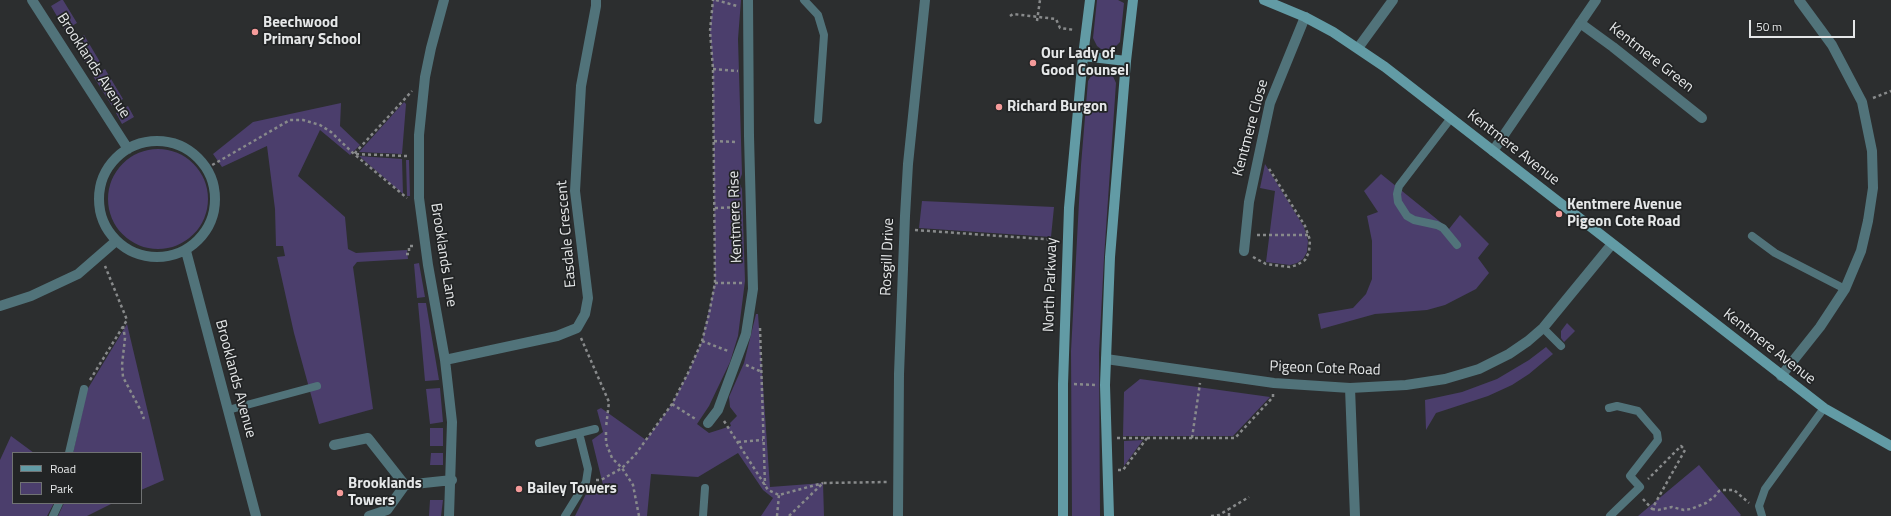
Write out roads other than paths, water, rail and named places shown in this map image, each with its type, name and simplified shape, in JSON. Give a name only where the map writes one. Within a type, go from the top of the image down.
[{"type":"street","name":"Brooklands Avenue","points":[[32,0],[128,149]]},
{"type":"street","name":"Brooklands Lane","points":[[444,0],[430,48],[425,77],[419,135],[419,198],[428,265],[445,360],[452,422],[452,480],[449,516]]},
{"type":"street","name":"Easdale Crescent","points":[[445,360],[556,336],[577,328],[584,314],[588,298],[575,191],[581,86],[596,0]]},
{"type":"street","name":"Rosgill Drive","points":[[898,516],[899,374],[904,230],[908,164],[925,0]]},
{"type":"street","name":"North Parkway","points":[[1063,516],[1063,384],[1067,241],[1082,56],[1090,0]]},
{"type":"street","points":[[1109,516],[1105,385],[1110,256],[1126,61],[1133,0]]},
{"type":"street","name":"Kentmere Avenue","points":[[1264,0],[1305,17],[1358,48],[1385,67],[1780,376],[1824,408],[1891,446]]},
{"type":"street","points":[[1358,48],[1394,0]]},
{"type":"street","points":[[1493,151],[1596,0]]},
{"type":"street","points":[[1780,376],[1820,326],[1845,289],[1861,251],[1868,221],[1872,188],[1872,151],[1862,102],[1832,45],[1799,0]]},
{"type":"street","name":"Kentmere Rise","points":[[708,423],[718,410],[746,334],[753,283],[750,206],[748,4]]},
{"type":"street","name":"Kentmere Close","points":[[1244,251],[1249,202],[1258,151],[1270,103],[1305,17]]},
{"type":"street","name":"Kentmere Green","points":[[1580,22],[1702,118]]},
{"type":"street","points":[[1082,56],[1126,61]]},
{"type":"street","points":[[146,142],[169,142],[190,151],[207,168],[215,189],[215,212],[205,234],[197,243],[186,250],[166,258],[154,258],[132,252],[116,241],[107,229],[102,219],[98,197],[104,175],[109,165],[128,149],[146,142]]},
{"type":"street","points":[[0,306],[31,296],[78,274],[116,241]]},
{"type":"street","name":"Pigeon Cote Road","points":[[1106,359],[1274,383],[1350,388],[1406,385],[1445,379],[1479,369],[1509,354],[1543,328],[1612,244]]},
{"type":"street","name":"Brooklands Avenue","points":[[186,250],[256,516]]},
{"type":"street","points":[[1350,388],[1355,516]]},
{"type":"street","points":[[334,445],[368,438],[405,485]]},
{"type":"street","points":[[369,516],[387,510],[405,485],[452,480]]},
{"type":"lane","points":[[804,0],[818,15],[824,35],[818,120]]},
{"type":"lane","points":[[1451,118],[1399,186],[1397,194],[1398,202],[1407,216],[1443,228],[1457,245]]},
{"type":"lane","points":[[1752,236],[1775,253],[1845,289]]},
{"type":"lane","points":[[1543,328],[1560,346]]},
{"type":"lane","points":[[228,410],[317,386]]},
{"type":"lane","points":[[69,452],[84,389]]},
{"type":"lane","points":[[1609,408],[1617,406],[1638,411],[1657,433],[1658,440],[1630,476],[1638,489],[1610,516]]},
{"type":"lane","points":[[1762,515],[1759,506],[1765,489],[1824,408]]},
{"type":"lane","points":[[539,443],[595,429]]},
{"type":"lane","points":[[565,516],[586,482],[588,470],[578,433]]},
{"type":"lane","points":[[703,516],[705,488]]},
{"type":"lane","points":[[53,516],[59,504]]},
{"type":"place","name":"Beechwood Primary School","points":[[255,32]]},
{"type":"place","name":"Our Lady of Good Counsel","points":[[1033,63]]},
{"type":"place","name":"Richard Burgon","points":[[999,107]]},
{"type":"place","name":"Kentmere Avenue Pigeon Cote Road","points":[[1559,214]]},
{"type":"place","name":"Bailey Towers","points":[[519,489]]},
{"type":"place","name":"Brooklands Towers","points":[[340,493]]}]
